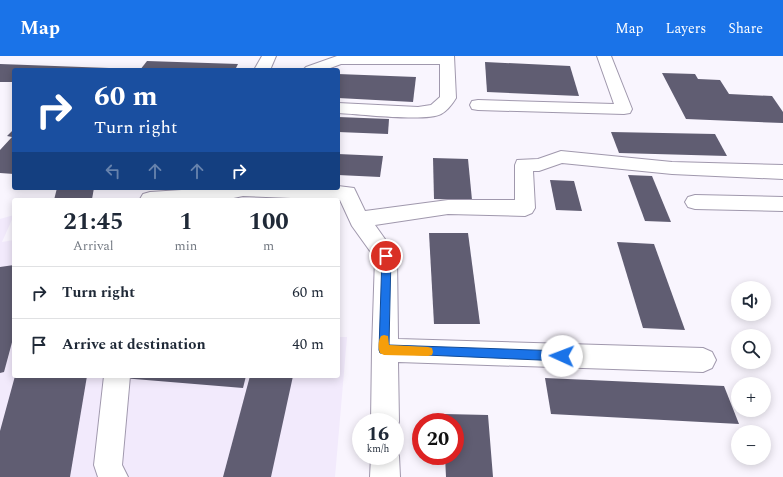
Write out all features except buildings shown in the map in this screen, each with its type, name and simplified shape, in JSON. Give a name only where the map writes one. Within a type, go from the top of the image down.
[{"type":"street","points":[[263,68],[269,56]]},
{"type":"street","points":[[478,105],[624,109],[604,56]]},
{"type":"street","points":[[317,68],[339,60],[447,58],[448,98],[436,110],[418,112],[340,108]]},
{"type":"street","points":[[359,220],[448,207],[525,208],[524,165],[539,165],[561,157],[672,168],[783,172]]},
{"type":"street","points":[[177,198],[204,197],[239,190]]},
{"type":"street","points":[[265,190],[347,194],[359,220],[386,256],[384,350],[385,413]]},
{"type":"street","points":[[695,202],[783,204]]},
{"type":"street","points":[[384,350],[703,360]]},
{"type":"street","points":[[113,477],[108,465],[117,378]]},
{"type":"street","points":[[385,465],[385,477]]},
{"type":"shaded area","points":[[12,216],[12,220],[2,242],[12,240],[12,378],[340,378],[340,337],[347,337],[335,477],[0,477],[0,219]]},
{"type":"slow traffic","points":[[384,339],[384,350],[428,352]]},
{"type":"route","points":[[386,256],[384,350],[562,356]]}]
